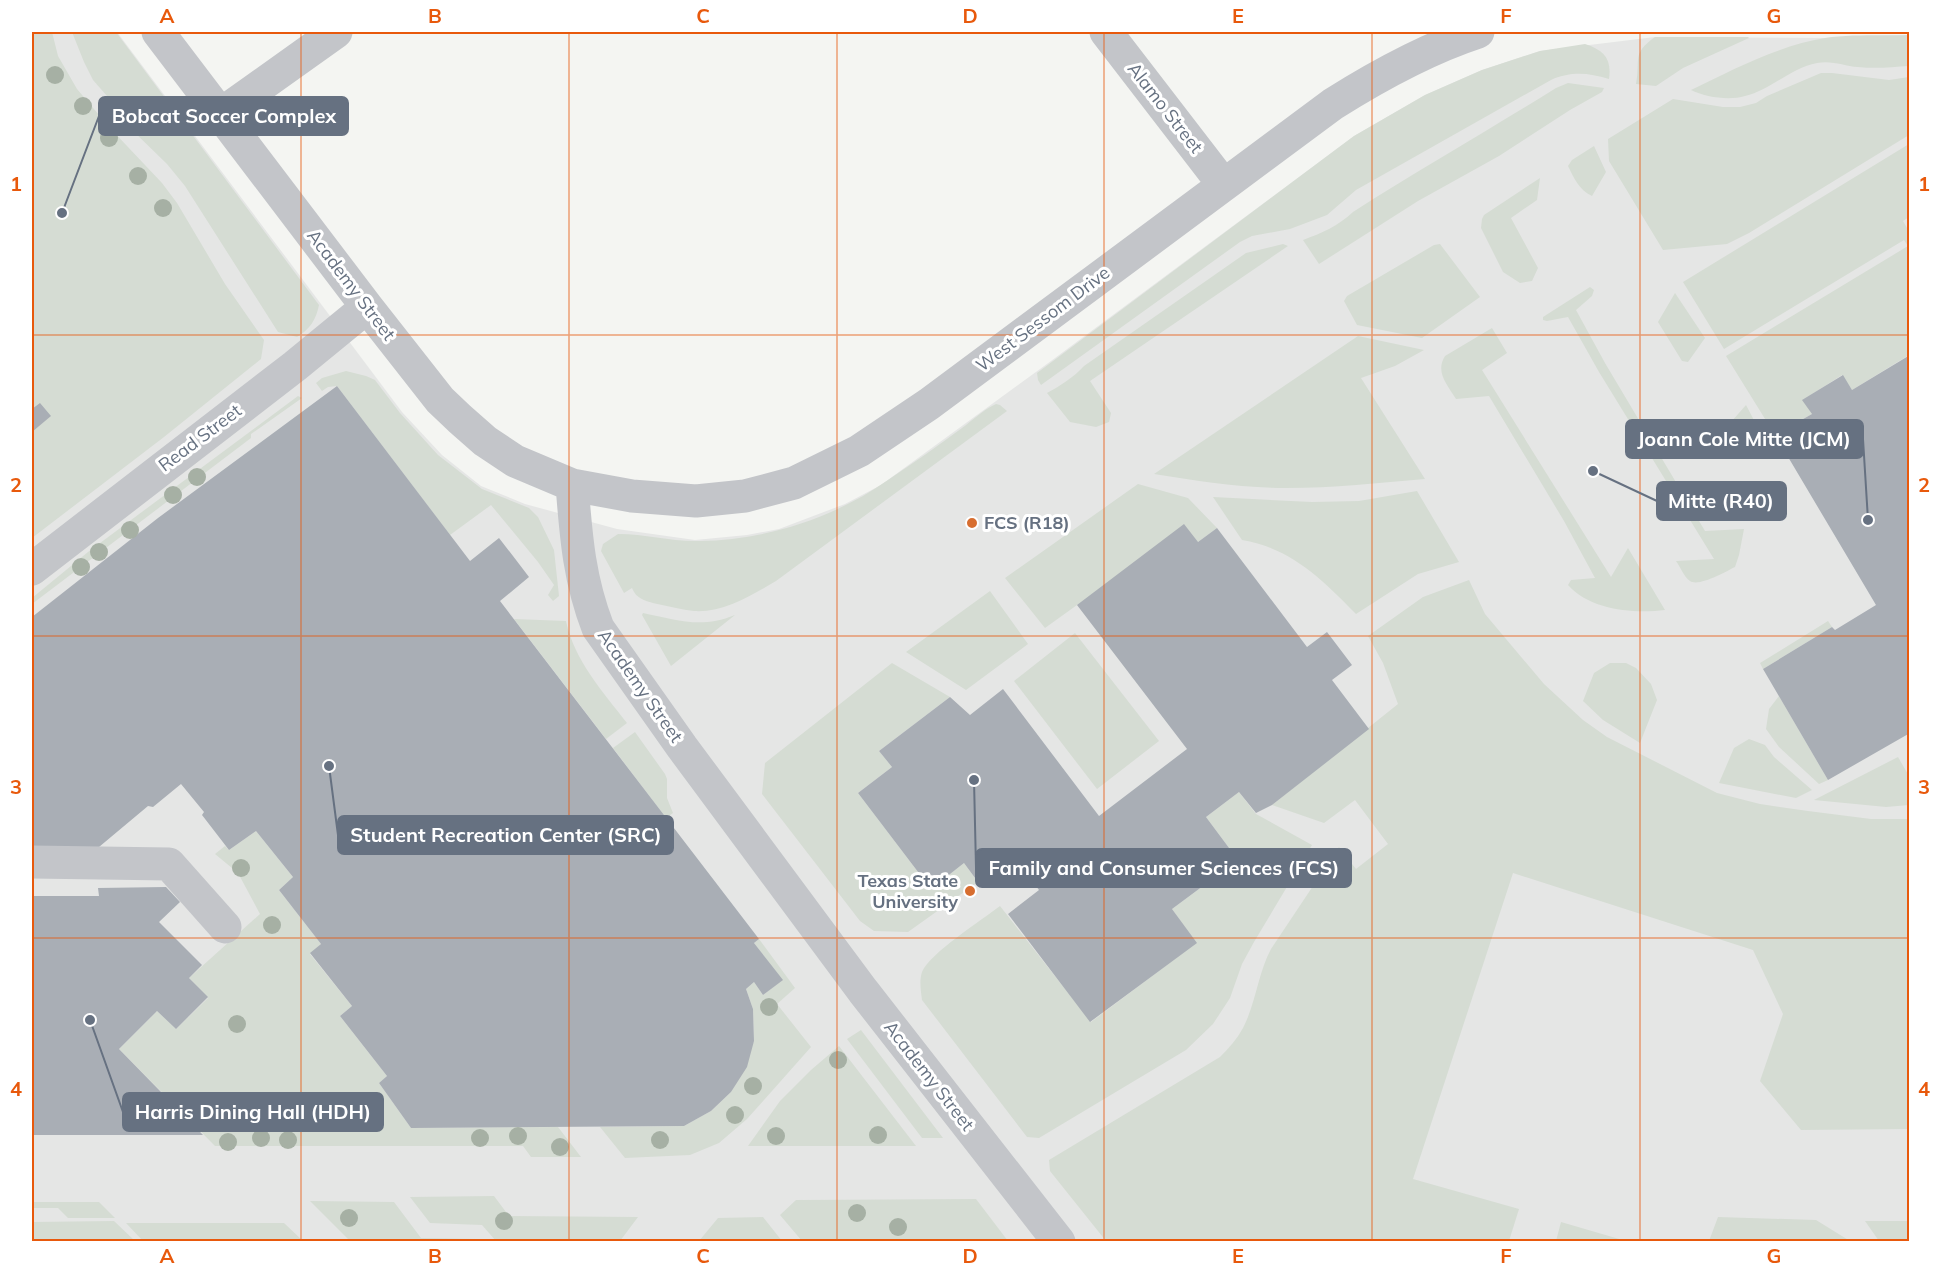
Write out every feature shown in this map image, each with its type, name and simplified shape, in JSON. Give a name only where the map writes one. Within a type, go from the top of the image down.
[{"type":"street","name":"Academy Street","points":[[158,32],[440,400],[485,441],[515,461],[572,485],[578,555],[590,607],[598,628],[682,747],[862,991],[1059,1242]]},
{"type":"street","points":[[221,114],[336,32]]},
{"type":"street","name":"Alamo Street","points":[[1106,32],[1223,184]]},
{"type":"street","name":"West Sessom Drive","points":[[572,485],[632,496],[696,501],[754,494],[794,483],[816,473],[859,451],[929,404],[1333,104],[1374,78],[1418,56],[1478,32]]},
{"type":"street","name":"Read Street","points":[[32,569],[295,366],[367,307]]},
{"type":"street","points":[[32,862],[169,864],[225,927]]},
{"type":"shaded area","name":"Texas State University","points":[[32,32],[117,32],[402,412],[442,455],[481,486],[525,504],[617,529],[695,540],[779,529],[845,504],[881,485],[1354,136],[1425,95],[1482,70],[1540,51],[1655,37],[1826,38],[1909,35],[1909,1241],[32,1241]]},
{"type":"shaded area","points":[[32,32],[52,32],[58,56],[77,89],[162,183],[177,203],[225,284],[264,340],[261,359],[32,538]]},
{"type":"shaded area","points":[[72,32],[116,32],[319,305],[312,324],[302,334],[297,337],[278,332],[185,186],[167,164],[130,128],[114,104],[93,80]]},
{"type":"shaded area","points":[[1909,35],[1909,66],[1865,68],[1822,62],[1798,69],[1763,89],[1739,97],[1717,98],[1691,90],[1756,59],[1808,41],[1846,36]]},
{"type":"shaded area","points":[[1655,37],[1749,38],[1683,68],[1656,86],[1636,84],[1640,53]]},
{"type":"shaded area","points":[[1585,44],[1602,52],[1605,56],[1609,66],[1609,79],[1580,74],[1566,75],[1551,80],[1356,190],[1327,215],[1290,229],[1252,236],[1240,242],[1041,385],[1037,373],[1354,136],[1425,95],[1482,70],[1540,51]]},
{"type":"shaded area","points":[[1821,73],[1889,80],[1909,77],[1909,135],[1749,233],[1727,244],[1663,250],[1609,161],[1608,139],[1673,99],[1723,107],[1740,107],[1756,103]]},
{"type":"shaded area","points":[[1568,83],[1604,88],[1602,92],[1499,156],[1418,201],[1319,264],[1303,240],[1336,225],[1404,180],[1556,88]]},
{"type":"shaded area","points":[[1909,144],[1909,217],[1903,221],[1910,233],[1909,355],[1852,390],[1842,375],[1803,400],[1812,414],[1775,435],[1726,356],[1908,246],[1904,240],[1724,349],[1683,282]]},
{"type":"shaded area","points":[[1594,146],[1606,172],[1592,196],[1580,187],[1568,166],[1572,160]]},
{"type":"shaded area","points":[[1540,178],[1537,200],[1511,218],[1538,268],[1532,281],[1520,283],[1503,272],[1481,228],[1482,219],[1484,215]]},
{"type":"shaded area","points":[[1283,244],[1288,246],[1090,381],[1111,413],[1109,422],[1096,427],[1070,422],[1047,393],[1246,253]]},
{"type":"shaded area","points":[[1440,244],[1480,297],[1422,338],[1357,325],[1344,301],[1347,296],[1434,245]]},
{"type":"shaded area","points":[[1590,287],[1594,290],[1592,296],[1576,310],[1705,531],[1744,529],[1735,567],[1712,578],[1699,582],[1690,581],[1676,561],[1714,559],[1599,372],[1568,317],[1543,320],[1543,317]]},
{"type":"shaded area","points":[[1675,293],[1705,338],[1688,362],[1682,361],[1658,322]]},
{"type":"shaded area","points":[[1492,328],[1507,353],[1482,370],[1611,577],[1628,548],[1665,610],[1626,610],[1600,605],[1588,600],[1568,585],[1571,580],[1595,578],[1564,521],[1489,396],[1456,399],[1442,373],[1441,367],[1445,356]]},
{"type":"shaded area","points":[[1358,336],[1424,350],[1395,366],[1361,378],[1425,479],[1339,486],[1270,488],[1203,482],[1154,474]]},
{"type":"shaded area","points":[[346,371],[375,380],[400,413],[438,455],[482,489],[529,508],[538,517],[554,550],[559,596],[553,601],[548,595],[554,585],[491,505],[450,535],[337,386],[328,387],[322,391],[316,383],[322,378]]},
{"type":"shaded area","points":[[298,396],[302,398],[251,434],[251,438],[32,604],[32,598],[88,552]]},
{"type":"shaded area","points":[[996,404],[1007,411],[776,581],[726,606],[705,611],[690,611],[644,600],[637,596],[632,588],[624,593],[601,551],[603,544],[618,534],[690,541],[725,540],[774,531],[822,516],[888,480]]},
{"type":"shaded area","points":[[1746,405],[1765,441],[1748,454],[1732,450],[1723,439],[1724,430]]},
{"type":"shaded area","points":[[1138,484],[1188,498],[1217,528],[1198,542],[1077,605],[1045,628],[1005,578]]},
{"type":"shaded area","points":[[1417,491],[1459,562],[1418,574],[1356,614],[1305,567],[1276,550],[1242,540],[1213,497],[1312,502],[1359,501]]},
{"type":"shaded area","points":[[1469,580],[1485,614],[1544,684],[1583,720],[1607,737],[1717,793],[1760,804],[1808,811],[1871,819],[1909,819],[1909,1129],[1801,1130],[1760,1081],[1783,1014],[1753,950],[1513,873],[1413,1179],[1519,1209],[1509,1241],[1106,1241],[1050,1171],[1049,1160],[1220,1057],[1243,1028],[1271,949],[1339,847],[1356,869],[1388,844],[1355,800],[1324,823],[1272,805],[1398,704],[1383,663],[1368,636],[1423,597]]},
{"type":"shaded area","points":[[990,591],[1028,644],[966,690],[906,652]]},
{"type":"shaded area","points":[[643,613],[689,622],[711,622],[735,615],[671,666],[642,615]]},
{"type":"shaded area","points":[[514,619],[566,621],[582,662],[627,723],[606,739]]},
{"type":"shaded area","points":[[1828,621],[1832,627],[1763,669],[1760,663]]},
{"type":"shaded area","points":[[1075,633],[1159,741],[1097,789],[1014,681]]},
{"type":"shaded area","points":[[892,663],[950,697],[879,751],[892,767],[858,793],[931,889],[964,863],[978,882],[908,932],[874,931],[860,921],[762,794],[765,763]]},
{"type":"shaded area","points":[[1610,663],[1626,663],[1636,668],[1651,684],[1657,700],[1640,743],[1603,720],[1583,701],[1594,673]]},
{"type":"shaded area","points":[[1779,696],[1828,780],[1819,784],[1779,747],[1766,729],[1769,709]]},
{"type":"shaded area","points":[[635,732],[667,779],[667,798],[673,813],[666,818],[613,748]]},
{"type":"shaded area","points":[[1749,739],[1765,745],[1774,757],[1812,790],[1796,798],[1719,783],[1734,748]]},
{"type":"shaded area","points":[[1898,757],[1909,776],[1909,805],[1886,807],[1814,800]]},
{"type":"shaded area","points":[[1239,792],[1256,814],[1312,845],[1242,964],[1230,998],[1213,1024],[1186,1050],[1039,1138],[1027,1137],[922,1000],[920,982],[922,972],[945,946],[1000,906],[1091,1022],[1196,943],[1172,909],[1238,860],[1206,817]]},
{"type":"shaded area","points":[[256,831],[293,877],[279,890],[321,944],[310,954],[352,1006],[340,1016],[387,1076],[379,1083],[411,1128],[558,1127],[581,1157],[531,1157],[523,1146],[215,1146],[119,1049],[157,1011],[176,1029],[208,998],[189,978],[260,914],[238,873],[215,854],[225,846],[229,850]]},
{"type":"shaded area","points":[[759,939],[795,988],[777,1004],[811,1047],[747,1119],[719,1143],[690,1155],[625,1158],[600,1127],[684,1126],[711,1111],[731,1092],[754,1041],[753,1009],[746,989],[754,982],[763,995],[782,980],[754,943]]},
{"type":"shaded area","points":[[861,1030],[943,1138],[922,1138],[847,1039]]},
{"type":"shaded area","points":[[839,1046],[916,1146],[748,1146],[780,1101]]},
{"type":"shaded area","points":[[494,1196],[509,1216],[638,1217],[620,1241],[496,1241],[482,1225],[430,1223],[410,1197]]},
{"type":"shaded area","points":[[976,1199],[1008,1241],[802,1241],[780,1215],[796,1200]]},
{"type":"shaded area","points":[[310,1201],[394,1202],[421,1238],[476,1239],[477,1241],[350,1241]]},
{"type":"shaded area","points":[[32,1202],[99,1202],[115,1218],[68,1218],[58,1208],[32,1208]]},
{"type":"shaded area","points":[[763,1217],[782,1241],[699,1241],[718,1218]]},
{"type":"shaded area","points":[[1718,1217],[1816,1220],[1850,1241],[1709,1241]]},
{"type":"shaded area","points":[[114,1221],[135,1241],[32,1241],[32,1222]]},
{"type":"shaded area","points":[[1865,1221],[1909,1221],[1909,1241],[1879,1241]]},
{"type":"shaded area","points":[[1561,1222],[1626,1241],[1556,1241]]},
{"type":"shaded area","points":[[126,1223],[284,1223],[303,1241],[143,1241]]},
{"type":"building","points":[[1910,355],[1910,733],[1828,780],[1763,669],[1832,627],[1835,630],[1876,605],[1775,435],[1812,414],[1802,400],[1843,375],[1852,390]]},
{"type":"building","points":[[337,386],[470,561],[499,538],[529,577],[500,601],[759,939],[754,943],[783,980],[763,995],[754,982],[746,989],[753,1009],[754,1041],[747,1067],[731,1092],[711,1111],[684,1126],[411,1128],[379,1083],[387,1076],[340,1016],[352,1006],[310,953],[321,944],[279,890],[293,877],[256,831],[229,850],[202,815],[204,812],[181,784],[153,807],[148,806],[99,847],[32,847],[32,617],[158,518]]},
{"type":"building","points":[[40,403],[51,416],[32,432],[32,409]]},
{"type":"building","points":[[1184,524],[1198,542],[1217,528],[1307,647],[1327,632],[1352,665],[1332,680],[1369,729],[1272,805],[1256,813],[1239,792],[1206,817],[1238,860],[1172,909],[1197,943],[1090,1022],[1008,914],[1039,890],[1013,856],[978,882],[964,863],[931,889],[858,793],[892,767],[879,751],[950,697],[970,715],[1003,689],[1099,816],[1187,749],[1077,605]]},
{"type":"building","points":[[166,887],[180,902],[159,922],[202,965],[189,978],[208,997],[176,1029],[157,1011],[119,1049],[203,1135],[32,1135],[32,896],[99,896],[98,888]]},
{"type":"place","name":"Bobcat Soccer Complex","points":[[62,213]]},
{"type":"place","name":"Mitte (R40)","points":[[1593,471]]},
{"type":"place","name":"Joann Cole Mitte (JCM)","points":[[1868,520]]},
{"type":"place","name":"FCS (R18)","points":[[972,523]]},
{"type":"place","name":"Student Recreation Center (SRC)","points":[[329,766]]},
{"type":"place","name":"Family and Consumer Sciences (FCS)","points":[[974,780]]},
{"type":"place","name":"Texas State University","points":[[970,891]]},
{"type":"place","name":"Harris Dining Hall (HDH)","points":[[90,1020]]}]
